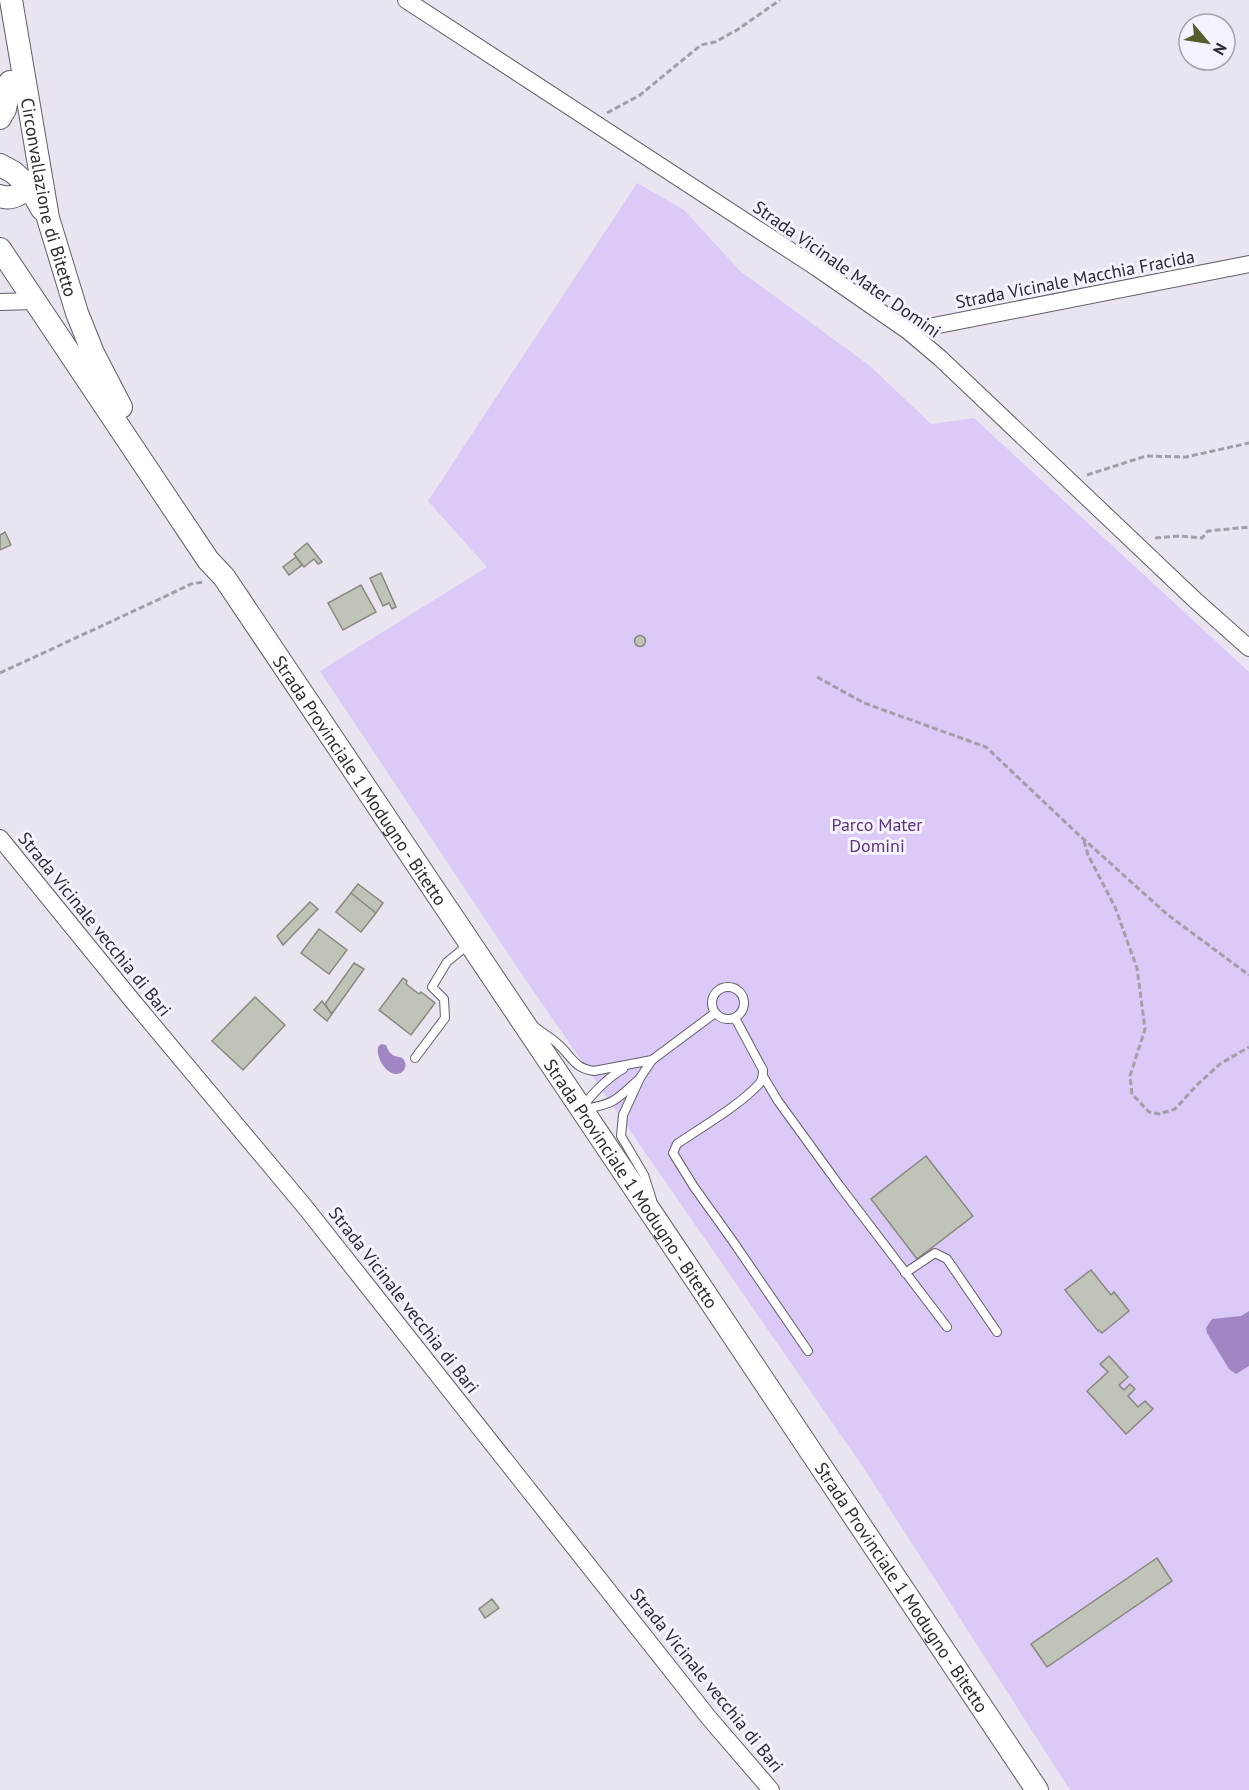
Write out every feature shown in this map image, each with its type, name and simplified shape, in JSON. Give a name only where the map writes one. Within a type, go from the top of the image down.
[{"type":"main road","name":"Circonvallazione di Bitetto","points":[[11,0],[35,180],[54,293],[78,354],[104,392]]},
{"type":"main road","name":"Circonvallazione di Bitetto","points":[[0,27],[9,81],[35,180],[104,392]]},
{"type":"main road","points":[[0,118],[5,109],[9,81]]},
{"type":"main road","points":[[0,165],[35,180],[20,194],[0,196]]},
{"type":"main road","points":[[0,249],[34,301],[104,392]]},
{"type":"main road","name":"Strada Provinciale 1 Modugno - Bitetto","points":[[104,392],[208,560],[224,577],[1037,1790]]},
{"type":"street","name":"Strada Vicinale Mater Domini","points":[[406,0],[817,268],[908,331],[940,357],[1249,648]]},
{"type":"street","name":"Strada Vicinale Macchia Fracida","points":[[908,331],[1249,264]]},
{"type":"street","points":[[0,302],[34,301]]},
{"type":"street","name":"Strada Vicinale vecchia di Bari","points":[[0,838],[305,1207],[702,1708],[771,1790]]},
{"type":"lane","points":[[415,1058],[445,1018],[444,999],[432,987],[447,962],[470,944]]},
{"type":"lane","points":[[724,988],[734,988],[739,991],[744,1000],[742,1011],[735,1018],[724,1019],[715,1013],[712,1003],[715,993],[724,988]]},
{"type":"lane","points":[[515,1011],[559,1045],[577,1066],[594,1071],[652,1060]]},
{"type":"lane","points":[[659,1223],[645,1175],[621,1136],[623,1115],[640,1078],[652,1060],[715,1013]]},
{"type":"lane","points":[[735,1018],[763,1070],[760,1083],[744,1098],[677,1144],[673,1153],[694,1187],[808,1351]]},
{"type":"lane","points":[[580,1109],[613,1075],[628,1065]]},
{"type":"lane","points":[[763,1076],[778,1101],[839,1185],[947,1327]]},
{"type":"lane","points":[[580,1109],[607,1105],[640,1078]]},
{"type":"lane","points":[[905,1273],[935,1253],[946,1259],[998,1332]]},
{"type":"path","points":[[596,124],[607,112],[640,94],[701,45],[715,42],[737,30],[780,0]]},
{"type":"path","points":[[1070,481],[1146,456],[1186,457],[1249,443]]},
{"type":"path","points":[[1136,544],[1156,538],[1179,536],[1202,538],[1208,531],[1249,527]]},
{"type":"path","points":[[0,673],[191,584],[224,577]]},
{"type":"path","points":[[817,677],[864,702],[986,747],[1083,839],[1168,915],[1249,975]]},
{"type":"path","points":[[1083,839],[1088,855],[1115,907],[1137,968],[1144,1029],[1130,1076],[1132,1094],[1149,1112],[1159,1114],[1175,1109],[1220,1064],[1249,1047]]},
{"type":"green space","name":"Parco Mater Domini","points":[[637,183],[684,210],[740,271],[870,366],[931,424],[974,418],[1249,672],[1249,1790],[1070,1790],[863,1467],[523,976],[320,671],[487,567],[428,501]]},
{"type":"shaded area","points":[[381,1044],[386,1045],[392,1054],[404,1060],[405,1068],[402,1072],[391,1073],[384,1067],[378,1055],[378,1047]]},
{"type":"shaded area","points":[[1249,1311],[1249,1366],[1236,1374],[1229,1369],[1206,1328],[1212,1319],[1241,1316]]},
{"type":"building","points":[[5,532],[11,545],[0,550],[0,535]]},
{"type":"building","points":[[307,543],[322,562],[318,564],[314,559],[304,567],[294,554]]},
{"type":"building","points":[[296,557],[302,565],[289,575],[283,567]]},
{"type":"building","points":[[381,573],[396,607],[392,609],[389,603],[383,606],[370,578]]},
{"type":"building","points":[[361,585],[376,612],[343,630],[328,603]]},
{"type":"building","points":[[640,636],[644,637],[644,645],[640,646],[636,645],[635,641],[636,637]]},
{"type":"building","points":[[358,884],[383,903],[376,913],[351,893]]},
{"type":"building","points":[[351,893],[376,913],[361,932],[336,912]]},
{"type":"building","points":[[310,902],[318,909],[283,945],[277,936]]},
{"type":"building","points":[[319,929],[347,950],[329,974],[301,953]]},
{"type":"building","points":[[354,963],[364,969],[331,1013],[325,1004]]},
{"type":"building","points":[[403,978],[407,981],[406,984],[435,1003],[411,1035],[379,1010]]},
{"type":"building","points":[[255,997],[285,1025],[243,1070],[212,1041]]},
{"type":"building","points":[[322,1001],[331,1013],[334,1011],[327,1021],[314,1010]]},
{"type":"building","points":[[926,1156],[973,1216],[917,1259],[871,1199]]},
{"type":"building","points":[[1091,1270],[1111,1295],[1114,1292],[1129,1311],[1102,1333],[1065,1290]]},
{"type":"building","points":[[1109,1356],[1128,1377],[1119,1385],[1124,1390],[1130,1384],[1135,1389],[1128,1396],[1138,1407],[1145,1401],[1153,1409],[1126,1434],[1087,1391],[1108,1372],[1100,1364]]},
{"type":"building","points":[[1157,1558],[1172,1581],[1047,1667],[1031,1644]]},
{"type":"building","points":[[492,1599],[499,1608],[485,1618],[479,1609]]}]
